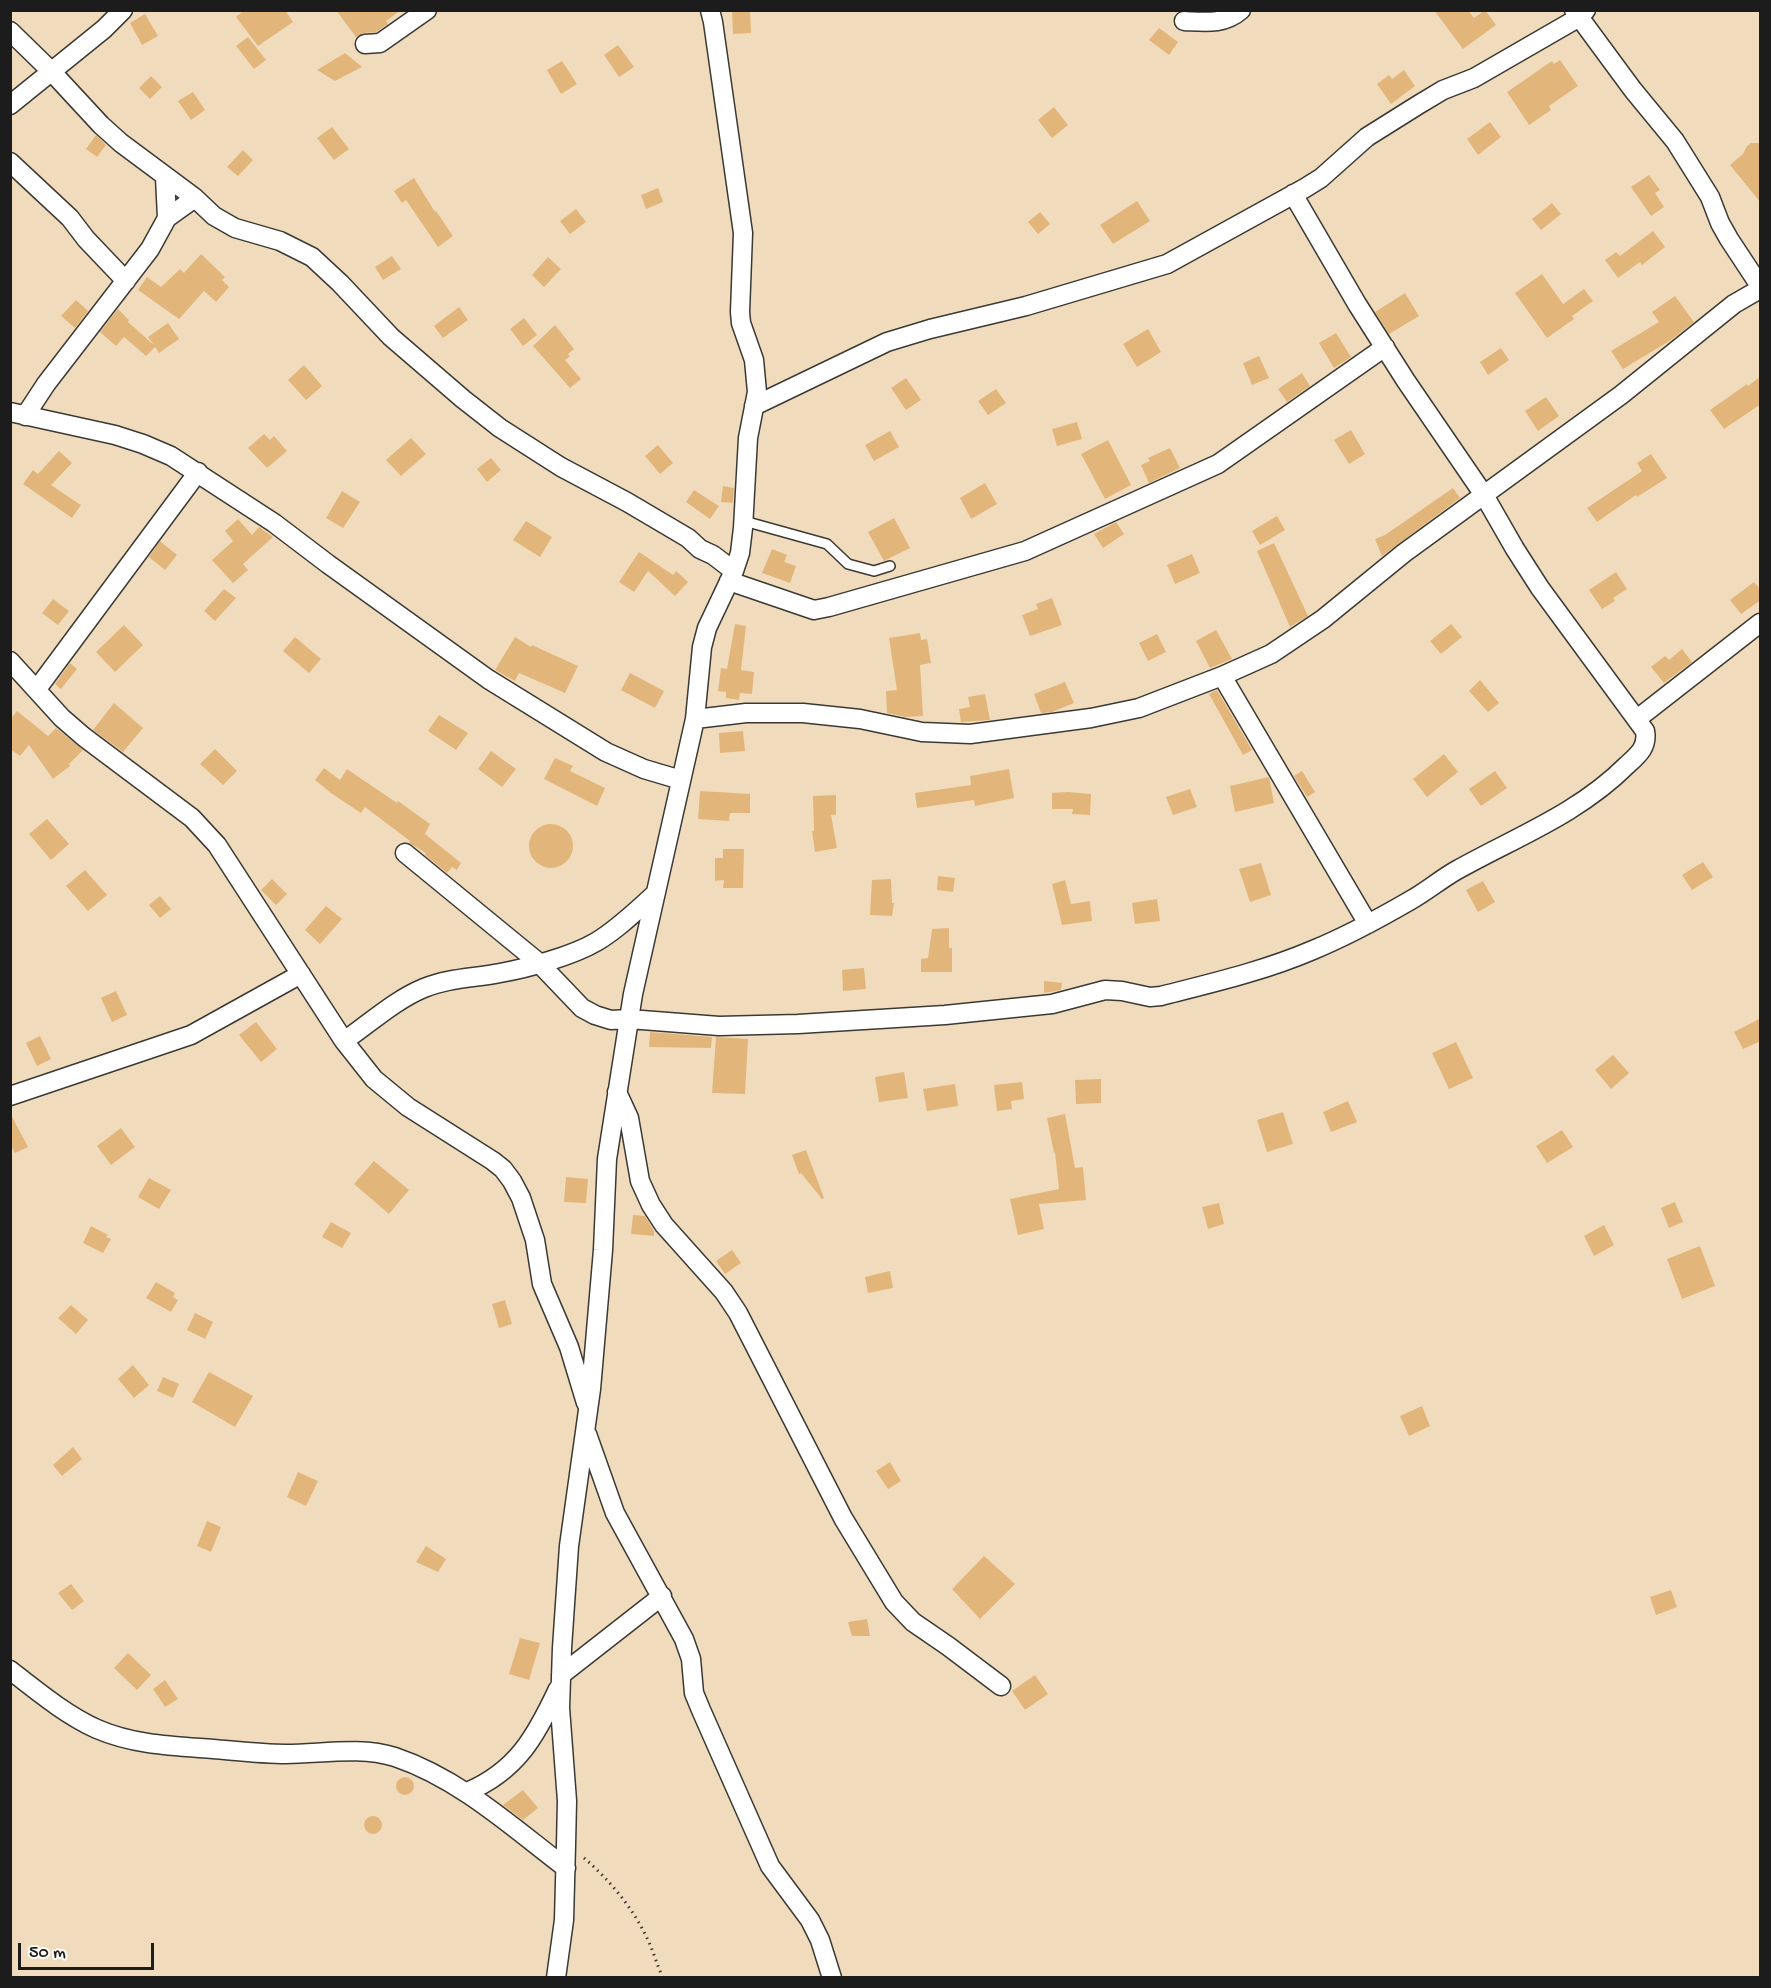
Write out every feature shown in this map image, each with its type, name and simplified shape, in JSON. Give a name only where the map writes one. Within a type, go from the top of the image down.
[{"type":"street","points":[[365,44],[380,43],[427,10]]},
{"type":"street","points":[[556,1977],[564,1920],[567,1801],[560,1680],[569,1546],[587,1419],[603,1250],[607,1159],[629,1019],[695,719],[702,647],[707,628],[732,576],[740,553],[748,438],[757,392],[754,360],[741,323],[743,253],[741,216],[710,10]]},
{"type":"street","points":[[1184,21],[1217,22],[1226,20],[1241,10]]},
{"type":"street","points":[[10,105],[117,13]]},
{"type":"street","points":[[695,719],[746,713],[803,713],[860,718],[922,732],[970,734],[1091,718],[1139,708],[1222,676],[1271,654],[1323,619],[1404,553],[1621,395],[1734,304],[1761,287],[1729,239],[1710,197],[1675,141],[1633,90],[1580,13],[1474,78],[1443,90],[1409,110],[1367,137],[1321,178],[1167,264],[1026,306],[930,329],[887,342],[754,406]]},
{"type":"street","points":[[10,31],[101,125],[165,177],[195,198],[214,216],[235,228],[280,241],[312,257],[407,352],[500,428],[561,467],[688,538],[700,549],[713,555],[732,576],[814,610],[829,608],[1025,551],[1218,464],[1384,347]]},
{"type":"street","points":[[10,162],[70,218],[86,239],[126,281]]},
{"type":"street","points":[[165,177],[167,218]]},
{"type":"street","points":[[405,853],[538,962],[582,1008],[595,1015],[611,1020],[629,1019],[719,1026],[798,1024],[945,1015],[1052,1004],[1105,990],[1150,997],[1161,996],[1249,974],[1313,950],[1368,924],[1413,899],[1457,870],[1546,825],[1594,795],[1617,776],[1645,746],[1645,731],[1540,588],[1484,495],[1357,304],[1293,194]]},
{"type":"street","points":[[18,414],[45,384],[126,281],[150,249],[167,218],[195,198]]},
{"type":"street","points":[[18,414],[78,426],[143,444],[171,456],[274,523],[488,679],[606,752],[644,769],[681,780]]},
{"type":"street","points":[[37,689],[198,472]]},
{"type":"street","points":[[1637,719],[1761,623]]},
{"type":"street","points":[[10,661],[62,718],[205,830],[344,1041],[374,1079],[389,1093],[493,1161],[512,1181],[529,1219],[542,1284],[569,1347],[587,1419],[615,1513],[684,1639],[691,1659],[694,1693],[762,1848],[778,1879],[810,1920],[820,1940],[832,1977]]},
{"type":"street","points":[[1222,676],[1368,924]]},
{"type":"street","points":[[344,1041],[405,998],[422,989],[450,981],[502,973],[576,952],[612,932],[656,893]]},
{"type":"street","points":[[10,1096],[190,1035],[301,974]]},
{"type":"street","points":[[617,1092],[629,1118],[640,1181],[651,1205],[664,1224],[724,1292],[738,1313],[843,1518],[894,1602],[913,1623],[1001,1686]]},
{"type":"street","points":[[467,1792],[484,1785],[511,1764],[538,1731],[560,1680],[662,1596]]},
{"type":"street","points":[[10,1670],[66,1711],[96,1728],[127,1740],[159,1745],[264,1753],[347,1751],[393,1757],[438,1776],[467,1792],[566,1868]]},
{"type":"lane","points":[[744,521],[827,544],[848,564],[874,571],[890,566]]},
{"type":"path","points":[[566,1845],[602,1875],[622,1897],[651,1945],[663,1977]]},
{"type":"building","points":[[244,10],[285,10],[293,22],[258,46],[236,17]]},
{"type":"building","points":[[336,10],[401,10],[386,21],[388,24],[376,32],[364,33],[356,37]]},
{"type":"building","points":[[732,10],[750,10],[751,33],[733,34]]},
{"type":"building","points":[[1434,10],[1468,10],[1474,18],[1485,10],[1496,25],[1463,49]]},
{"type":"building","points":[[145,14],[158,36],[142,45],[130,23]]},
{"type":"building","points":[[1159,28],[1178,42],[1169,55],[1149,40]]},
{"type":"building","points":[[248,37],[266,60],[254,69],[236,46]]},
{"type":"building","points":[[618,45],[634,67],[619,77],[604,55]]},
{"type":"building","points":[[345,53],[362,67],[335,81],[317,70]]},
{"type":"building","points":[[1560,60],[1578,86],[1549,106],[1551,110],[1529,125],[1507,92],[1552,61],[1554,64]]},
{"type":"building","points":[[562,61],[577,84],[561,94],[547,70]]},
{"type":"building","points":[[1404,70],[1415,86],[1391,104],[1377,84],[1389,75],[1392,79]]},
{"type":"building","points":[[151,76],[162,87],[150,99],[139,88]]},
{"type":"building","points":[[193,92],[205,110],[191,120],[178,101]]},
{"type":"building","points":[[1054,107],[1068,125],[1052,138],[1038,120]]},
{"type":"building","points":[[1490,122],[1501,137],[1478,155],[1467,139]]},
{"type":"building","points":[[332,127],[349,149],[334,160],[317,138]]},
{"type":"building","points":[[96,135],[106,145],[97,157],[86,149]]},
{"type":"building","points":[[1751,143],[1761,143],[1761,203],[1730,165],[1743,154]]},
{"type":"building","points":[[243,150],[253,160],[238,176],[227,167]]},
{"type":"building","points":[[1649,175],[1660,190],[1655,193],[1664,207],[1651,216],[1631,187]]},
{"type":"building","points":[[414,178],[453,236],[438,247],[406,200],[402,203],[394,191]]},
{"type":"building","points":[[658,188],[663,202],[646,209],[641,195]]},
{"type":"building","points":[[1137,201],[1150,221],[1113,244],[1100,225]]},
{"type":"building","points":[[1552,203],[1561,214],[1541,230],[1532,219]]},
{"type":"building","points":[[576,209],[586,222],[570,234],[560,221]]},
{"type":"building","points":[[1040,212],[1050,224],[1038,234],[1028,222]]},
{"type":"building","points":[[1653,231],[1665,247],[1642,265],[1640,262],[1618,278],[1605,260],[1616,252],[1620,256]]},
{"type":"building","points":[[201,254],[225,277],[222,280],[229,287],[216,302],[204,291],[179,319],[138,290],[147,277],[161,287],[180,269],[184,273]]},
{"type":"building","points":[[392,256],[401,269],[383,280],[375,267]]},
{"type":"building","points":[[548,257],[561,269],[544,287],[532,275]]},
{"type":"building","points":[[1542,274],[1563,304],[1584,289],[1593,301],[1572,316],[1574,319],[1547,338],[1515,293]]},
{"type":"building","points":[[1405,293],[1419,316],[1389,334],[1375,312]]},
{"type":"building","points":[[1675,296],[1694,322],[1671,340],[1623,369],[1611,351],[1659,322],[1652,312]]},
{"type":"building","points":[[76,300],[88,311],[75,328],[61,316]]},
{"type":"building","points":[[459,307],[468,320],[443,338],[434,326]]},
{"type":"building","points":[[118,309],[129,320],[128,322],[154,345],[148,337],[168,323],[179,339],[159,353],[155,347],[146,356],[124,337],[116,346],[100,332]]},
{"type":"building","points":[[524,318],[537,335],[523,346],[510,329]]},
{"type":"building","points":[[555,325],[574,349],[565,360],[581,379],[570,388],[533,346]]},
{"type":"building","points":[[1148,329],[1161,352],[1137,367],[1123,344]]},
{"type":"building","points":[[1336,333],[1351,357],[1334,368],[1319,343]]},
{"type":"building","points":[[1501,348],[1509,360],[1488,375],[1480,362]]},
{"type":"building","points":[[1259,356],[1269,378],[1252,385],[1243,363]]},
{"type":"building","points":[[304,365],[322,386],[306,400],[288,380]]},
{"type":"building","points":[[1302,373],[1310,386],[1287,402],[1278,389]]},
{"type":"building","points":[[1761,376],[1761,404],[1724,429],[1710,410]]},
{"type":"building","points":[[906,378],[921,400],[906,410],[891,388]]},
{"type":"building","points":[[996,389],[1006,403],[988,415],[978,401]]},
{"type":"building","points":[[1546,397],[1559,416],[1538,431],[1525,411]]},
{"type":"building","points":[[1077,422],[1082,439],[1057,446],[1052,429]]},
{"type":"building","points":[[1351,430],[1365,454],[1349,464],[1334,440]]},
{"type":"building","points":[[890,431],[899,447],[874,461],[865,445]]},
{"type":"building","points":[[264,434],[270,440],[274,436],[287,451],[267,468],[248,448]]},
{"type":"building","points":[[411,438],[426,454],[401,476],[386,460]]},
{"type":"building","points":[[1108,440],[1131,485],[1105,499],[1081,454]]},
{"type":"building","points":[[658,445],[673,463],[660,474],[645,456]]},
{"type":"building","points":[[1170,448],[1180,468],[1149,483],[1141,465],[1150,461],[1148,458]]},
{"type":"building","points":[[59,451],[72,463],[51,485],[81,505],[72,518],[23,484],[33,470],[38,474]]},
{"type":"building","points":[[1651,454],[1667,478],[1637,497],[1636,495],[1597,522],[1587,508],[1642,471],[1637,463]]},
{"type":"building","points":[[491,458],[501,470],[487,482],[477,469]]},
{"type":"building","points":[[985,483],[997,504],[971,519],[960,498]]},
{"type":"building","points":[[723,486],[734,488],[733,503],[721,502]]},
{"type":"building","points":[[1453,488],[1460,498],[1382,556],[1375,539],[1385,535]]},
{"type":"building","points":[[694,490],[719,506],[710,519],[686,502]]},
{"type":"building","points":[[342,491],[360,502],[343,528],[326,518]]},
{"type":"building","points":[[1277,516],[1285,530],[1260,545],[1252,531]]},
{"type":"building","points":[[894,518],[910,548],[884,561],[868,532]]},
{"type":"building","points":[[238,519],[252,535],[259,527],[273,537],[243,564],[248,570],[233,583],[212,560],[233,541],[225,531]]},
{"type":"building","points":[[526,521],[552,537],[540,557],[513,540]]},
{"type":"building","points":[[1116,522],[1124,534],[1103,548],[1094,534]]},
{"type":"building","points":[[160,541],[177,555],[165,570],[149,557]]},
{"type":"building","points":[[1274,543],[1308,616],[1290,627],[1257,551]]},
{"type":"building","points":[[772,549],[787,555],[784,562],[796,566],[790,583],[762,573]]},
{"type":"building","points":[[639,552],[673,575],[676,571],[688,582],[675,596],[648,571],[634,592],[619,582]]},
{"type":"building","points":[[1192,554],[1200,573],[1175,584],[1167,565]]},
{"type":"building","points":[[1616,572],[1627,589],[1613,598],[1615,601],[1602,609],[1589,590]]},
{"type":"building","points":[[1754,582],[1761,590],[1761,600],[1741,614],[1730,600]]},
{"type":"building","points":[[224,589],[236,598],[215,621],[204,611]]},
{"type":"building","points":[[1052,598],[1062,625],[1030,636],[1022,615],[1038,609],[1036,604]]},
{"type":"building","points":[[53,599],[69,611],[58,625],[42,613]]},
{"type":"building","points":[[735,624],[746,626],[741,670],[754,672],[752,694],[740,693],[739,700],[726,698],[726,692],[718,691],[721,668],[727,669]]},
{"type":"building","points":[[1451,624],[1462,637],[1441,654],[1430,641]]},
{"type":"building","points":[[124,625],[143,645],[115,672],[96,652]]},
{"type":"building","points":[[1216,630],[1232,659],[1210,668],[1196,641]]},
{"type":"building","points":[[920,633],[921,640],[927,639],[931,663],[920,665],[923,716],[906,717],[887,713],[886,691],[897,690],[889,638]]},
{"type":"building","points":[[1157,634],[1166,652],[1148,661],[1139,643]]},
{"type":"building","points":[[295,637],[321,659],[309,673],[283,651]]},
{"type":"building","points":[[515,637],[531,647],[532,645],[578,666],[565,693],[519,673],[515,681],[495,670]]},
{"type":"building","points":[[1682,649],[1692,662],[1664,683],[1651,667],[1665,656],[1669,660]]},
{"type":"building","points":[[70,663],[77,669],[61,689],[55,684]]},
{"type":"building","points":[[630,673],[664,691],[655,708],[621,690]]},
{"type":"building","points":[[1480,680],[1499,703],[1488,712],[1469,691]]},
{"type":"building","points":[[1065,682],[1074,703],[1052,712],[1041,713],[1034,694]]},
{"type":"building","points":[[1217,690],[1252,750],[1243,755],[1209,694]]},
{"type":"building","points":[[985,694],[990,720],[961,722],[959,709],[970,707],[968,697]]},
{"type":"building","points":[[114,703],[143,728],[123,752],[93,730]]},
{"type":"building","points":[[17,711],[48,736],[56,728],[83,750],[69,764],[70,766],[53,779],[29,745],[20,756],[10,749],[10,720]]},
{"type":"building","points":[[439,715],[468,733],[456,750],[428,731]]},
{"type":"building","points":[[743,731],[745,751],[720,753],[719,733]]},
{"type":"building","points":[[215,749],[237,771],[223,785],[200,764]]},
{"type":"building","points":[[491,751],[516,769],[502,787],[478,769]]},
{"type":"building","points":[[1444,754],[1458,772],[1427,797],[1413,779]]},
{"type":"building","points":[[555,758],[573,766],[570,771],[605,788],[597,806],[544,779]]},
{"type":"building","points":[[324,768],[340,780],[347,769],[430,824],[425,834],[461,863],[457,870],[452,867],[447,873],[425,855],[426,853],[409,843],[410,841],[365,807],[361,813],[331,793],[315,780]]},
{"type":"building","points":[[1009,769],[1014,798],[975,806],[974,800],[917,808],[915,793],[971,785],[970,776]]},
{"type":"building","points":[[1302,771],[1315,792],[1307,797],[1294,776]]},
{"type":"building","points":[[1495,771],[1507,788],[1481,806],[1469,789]]},
{"type":"building","points":[[1269,777],[1274,803],[1235,812],[1230,786]]},
{"type":"building","points":[[1190,789],[1197,807],[1173,815],[1166,797]]},
{"type":"building","points":[[700,791],[750,794],[750,813],[730,813],[729,821],[698,819]]},
{"type":"building","points":[[1052,793],[1091,794],[1090,815],[1072,814],[1073,809],[1052,809]]},
{"type":"building","points":[[836,795],[836,815],[831,815],[837,848],[815,852],[812,831],[814,831],[813,796]]},
{"type":"building","points":[[47,819],[69,844],[51,860],[29,834]]},
{"type":"building","points":[[551,824],[566,831],[573,846],[566,861],[551,868],[536,861],[529,846],[536,831]]},
{"type":"building","points":[[723,849],[744,849],[743,888],[723,888],[724,880],[715,881],[715,858],[723,858]]},
{"type":"building","points":[[1703,862],[1713,877],[1692,890],[1682,875]]},
{"type":"building","points":[[1261,863],[1271,895],[1250,902],[1239,869]]},
{"type":"building","points":[[85,870],[107,895],[88,911],[66,886]]},
{"type":"building","points":[[938,876],[955,878],[953,892],[937,890]]},
{"type":"building","points":[[272,879],[287,894],[276,905],[261,890]]},
{"type":"building","points":[[891,879],[892,903],[894,903],[892,916],[870,915],[872,880]]},
{"type":"building","points":[[1065,880],[1071,904],[1090,901],[1092,921],[1062,925],[1052,884]]},
{"type":"building","points":[[1483,881],[1495,902],[1478,912],[1466,890]]},
{"type":"building","points":[[160,896],[171,909],[160,918],[149,905]]},
{"type":"building","points":[[1157,899],[1160,921],[1135,924],[1132,903]]},
{"type":"building","points":[[326,906],[342,919],[320,944],[305,930]]},
{"type":"building","points":[[949,928],[952,972],[921,972],[921,959],[928,958],[932,929]]},
{"type":"building","points":[[864,968],[866,989],[843,991],[842,970]]},
{"type":"building","points":[[1044,981],[1062,983],[1061,990],[1044,993]]},
{"type":"building","points":[[116,991],[127,1015],[112,1022],[101,998]]},
{"type":"building","points":[[1761,1018],[1761,1041],[1743,1049],[1734,1032]]},
{"type":"building","points":[[256,1022],[277,1049],[261,1062],[239,1035]]},
{"type":"building","points":[[650,1032],[712,1037],[711,1048],[649,1047]]},
{"type":"building","points":[[40,1036],[51,1059],[37,1066],[26,1043]]},
{"type":"building","points":[[716,1037],[748,1039],[745,1094],[712,1093]]},
{"type":"building","points":[[1456,1042],[1473,1078],[1449,1089],[1432,1053]]},
{"type":"building","points":[[1613,1055],[1629,1073],[1611,1089],[1595,1070]]},
{"type":"building","points":[[904,1072],[908,1098],[879,1102],[875,1077]]},
{"type":"building","points":[[1101,1079],[1101,1103],[1076,1104],[1075,1080]]},
{"type":"building","points":[[1022,1082],[1024,1099],[1011,1101],[1012,1109],[997,1111],[994,1085]]},
{"type":"building","points":[[955,1084],[958,1106],[927,1111],[923,1089]]},
{"type":"building","points":[[1348,1101],[1357,1122],[1331,1132],[1323,1112]]},
{"type":"building","points":[[1283,1112],[1293,1144],[1267,1152],[1257,1120]]},
{"type":"building","points":[[10,1113],[28,1147],[15,1153],[10,1144]]},
{"type":"building","points":[[1065,1114],[1075,1168],[1083,1167],[1086,1200],[1039,1204],[1044,1229],[1018,1235],[1010,1199],[1059,1189],[1055,1152],[1047,1118]]},
{"type":"building","points":[[121,1128],[135,1147],[111,1165],[97,1146]]},
{"type":"building","points":[[1562,1130],[1573,1147],[1547,1163],[1536,1146]]},
{"type":"building","points":[[806,1150],[824,1198],[822,1199],[801,1173],[799,1174],[792,1155]]},
{"type":"building","points":[[374,1161],[409,1190],[389,1214],[354,1184]]},
{"type":"building","points":[[566,1177],[588,1179],[586,1203],[564,1202]]},
{"type":"building","points":[[149,1178],[171,1190],[159,1209],[138,1197]]},
{"type":"building","points":[[1675,1202],[1683,1222],[1669,1228],[1661,1208]]},
{"type":"building","points":[[1219,1203],[1224,1224],[1208,1229],[1202,1207]]},
{"type":"building","points":[[633,1215],[645,1216],[654,1231],[654,1236],[631,1234]]},
{"type":"building","points":[[331,1222],[351,1233],[342,1248],[322,1237]]},
{"type":"building","points":[[1604,1225],[1614,1245],[1594,1256],[1584,1236]]},
{"type":"building","points":[[91,1226],[111,1239],[103,1253],[83,1243]]},
{"type":"building","points":[[1700,1246],[1715,1286],[1682,1299],[1667,1259]]},
{"type":"building","points":[[732,1250],[741,1263],[725,1274],[716,1261]]},
{"type":"building","points":[[890,1271],[893,1288],[868,1293],[865,1277]]},
{"type":"building","points":[[156,1282],[175,1293],[173,1297],[178,1300],[171,1312],[146,1298]]},
{"type":"building","points":[[505,1300],[512,1324],[499,1328],[492,1304]]},
{"type":"building","points":[[71,1305],[88,1320],[76,1334],[58,1318]]},
{"type":"building","points":[[195,1313],[213,1322],[205,1339],[187,1330]]},
{"type":"building","points":[[133,1365],[149,1385],[134,1398],[118,1379]]},
{"type":"building","points":[[209,1372],[253,1396],[235,1427],[192,1402]]},
{"type":"building","points":[[163,1377],[179,1384],[173,1398],[157,1391]]},
{"type":"building","points":[[1422,1406],[1430,1426],[1409,1436],[1400,1416]]},
{"type":"building","points":[[73,1447],[82,1459],[62,1476],[53,1465]]},
{"type":"building","points":[[890,1462],[901,1481],[888,1489],[876,1471]]},
{"type":"building","points":[[298,1472],[318,1481],[306,1506],[287,1497]]},
{"type":"building","points":[[207,1521],[221,1527],[211,1552],[197,1546]]},
{"type":"building","points":[[426,1546],[446,1559],[438,1572],[416,1562]]},
{"type":"building","points":[[984,1556],[1015,1584],[980,1619],[952,1589]]},
{"type":"building","points":[[71,1584],[84,1601],[72,1610],[58,1593]]},
{"type":"building","points":[[1671,1590],[1677,1607],[1656,1615],[1650,1597]]},
{"type":"building","points":[[867,1619],[870,1636],[852,1636],[848,1622]]},
{"type":"building","points":[[520,1638],[540,1643],[529,1680],[509,1674]]},
{"type":"building","points":[[128,1653],[151,1675],[137,1690],[114,1668]]},
{"type":"building","points":[[1035,1675],[1048,1694],[1025,1710],[1012,1691]]},
{"type":"building","points":[[165,1680],[178,1699],[165,1707],[153,1689]]},
{"type":"building","points":[[405,1777],[411,1780],[414,1786],[411,1792],[405,1795],[399,1792],[396,1786],[399,1780]]},
{"type":"building","points":[[523,1790],[538,1808],[523,1820],[503,1805]]},
{"type":"building","points":[[369,1816],[377,1816],[382,1821],[380,1832],[369,1834],[364,1829],[364,1821]]}]
